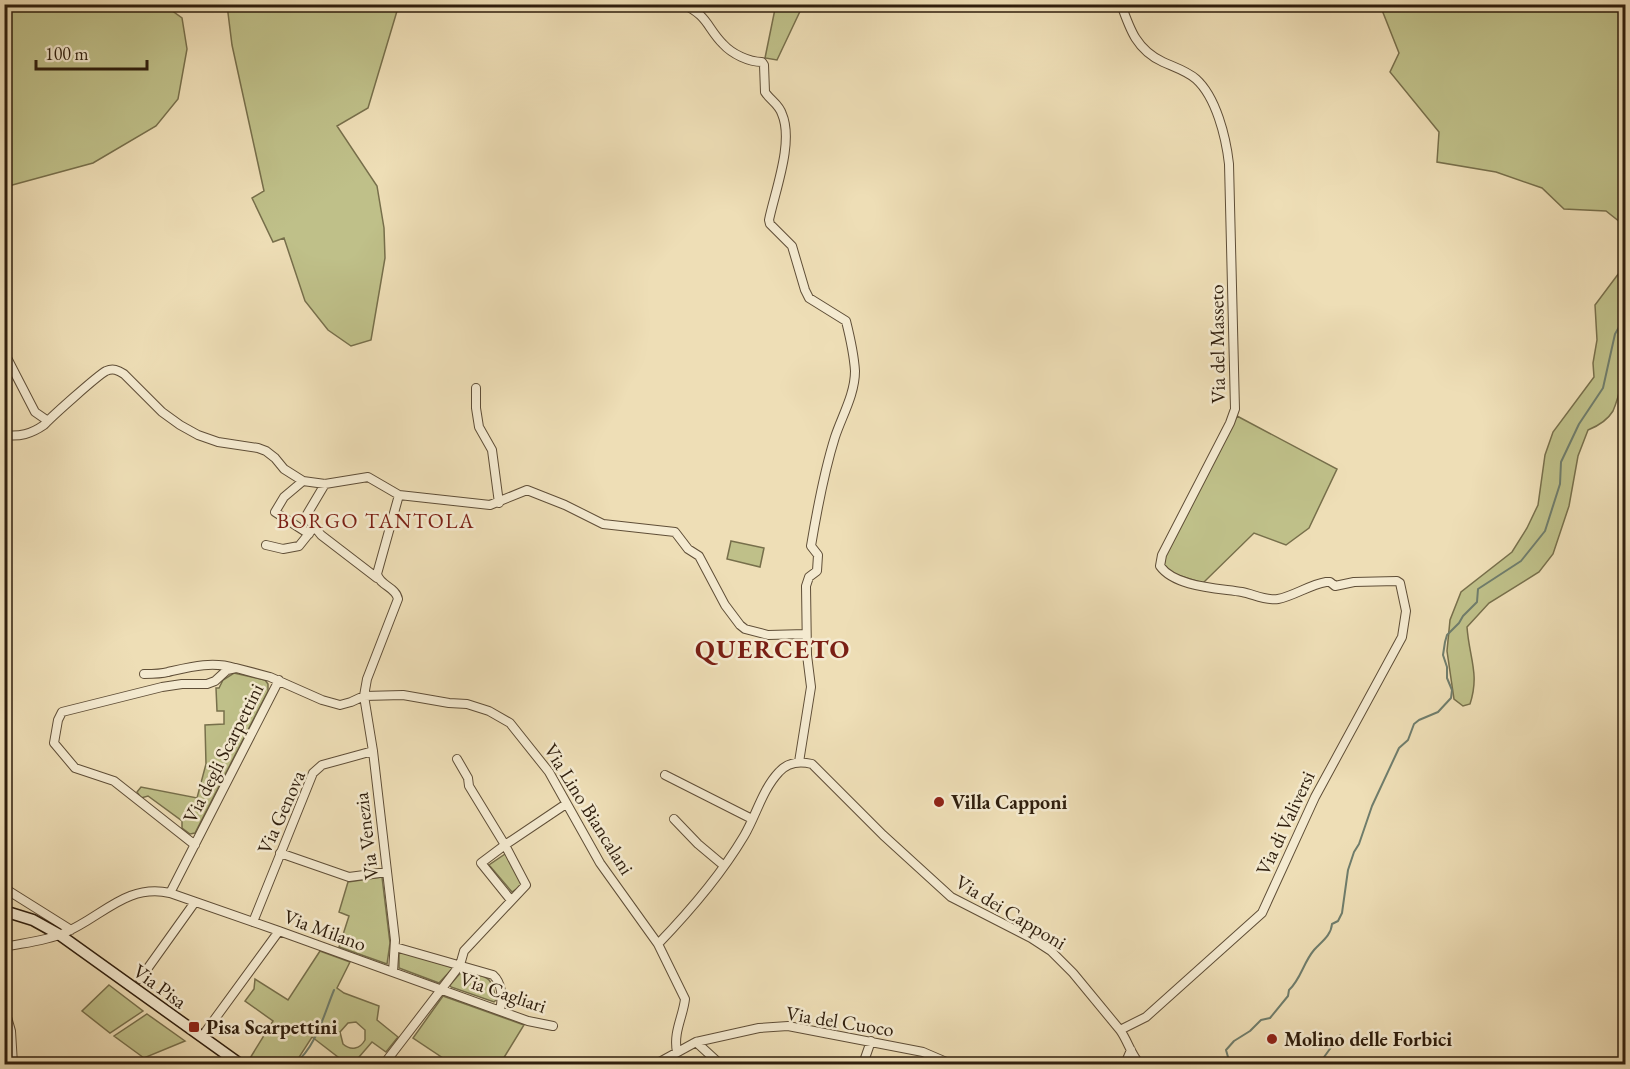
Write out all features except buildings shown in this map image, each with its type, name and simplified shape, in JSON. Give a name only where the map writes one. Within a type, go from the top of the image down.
[{"type":"main road","name":"Via Pisa","points":[[4,911],[33,920],[60,935],[240,1065]]},
{"type":"street","points":[[658,944],[674,927],[744,836],[779,771],[789,764],[799,762],[812,687],[806,634],[806,586],[809,577],[817,571],[818,555],[811,546],[835,439],[849,400],[854,375],[846,321],[813,302],[807,295],[794,251],[770,224],[784,153],[785,130],[783,115],[779,107],[765,92],[764,65],[762,62],[750,61],[726,47],[705,19],[692,8],[682,4]]},
{"type":"street","name":"Via del Masseto","points":[[1121,4],[1132,34],[1146,50],[1154,57],[1194,77],[1211,97],[1224,135],[1229,164],[1235,409],[1162,555],[1160,566],[1168,575],[1178,579],[1272,600],[1326,582],[1335,586],[1379,580],[1399,582]]},
{"type":"street","points":[[4,352],[35,412],[48,421]]},
{"type":"street","points":[[4,435],[28,434],[44,425],[100,374],[112,369],[118,370],[162,412],[180,425],[218,442],[258,448],[275,458],[284,469],[303,482],[325,484],[368,477],[399,495],[490,506],[527,490],[565,505],[603,524],[675,532],[688,549],[699,556],[725,605],[740,625],[768,635],[806,634]]},
{"type":"street","points":[[476,388],[479,427],[492,450],[499,502]]},
{"type":"street","points":[[303,482],[284,497],[276,512],[321,535],[395,591],[398,599],[367,679],[364,696]]},
{"type":"street","points":[[311,531],[306,516],[325,484]]},
{"type":"street","points":[[377,578],[399,495]]},
{"type":"street","points":[[266,545],[283,549],[299,546],[311,531]]},
{"type":"street","name":"Via di Valiversi","points":[[1120,1030],[1146,1017],[1262,913],[1315,797],[1402,637],[1406,611],[1399,582]]},
{"type":"street","points":[[144,674],[210,664],[223,664],[236,668]]},
{"type":"street","name":"Via degli Scarpettini","points":[[170,894],[195,845],[279,680],[236,668],[227,670],[215,681],[207,684],[162,687],[66,709],[59,716],[54,743],[75,768],[114,781],[195,845]]},
{"type":"street","name":"Via Lino Biancalani","points":[[279,680],[322,700],[339,705],[364,696],[403,695],[467,704],[489,711],[510,723],[549,772],[600,863],[658,944],[685,999],[677,1025],[675,1042],[677,1052]]},
{"type":"street","name":"Via Venezia","points":[[364,696],[373,751],[395,946],[393,972]]},
{"type":"street","name":"Via Genova","points":[[253,922],[313,773],[322,765],[373,751]]},
{"type":"street","points":[[384,1065],[460,965],[464,951],[510,899],[526,885],[469,786],[468,778],[457,759]]},
{"type":"street","name":"Via dei Capponi","points":[[799,762],[813,764],[883,835],[951,897],[1031,938],[1051,951],[1073,973],[1120,1030],[1137,1062]]},
{"type":"street","points":[[665,775],[752,819]]},
{"type":"street","points":[[510,899],[481,863],[566,804]]},
{"type":"street","points":[[674,819],[698,844],[723,865]]},
{"type":"street","points":[[280,853],[349,877],[387,872]]},
{"type":"street","points":[[4,888],[71,930]]},
{"type":"street","points":[[4,948],[60,935],[137,892],[155,891],[195,902],[140,979]]},
{"type":"street","name":"Via Milano","points":[[195,902],[443,989]]},
{"type":"street","points":[[206,1031],[279,931]]},
{"type":"street","points":[[395,946],[496,977],[500,984],[502,1001],[500,1010]]},
{"type":"street","name":"Via Cagliari","points":[[443,989],[528,1021],[553,1026]]},
{"type":"street","points":[[4,1007],[13,1065]]},
{"type":"street","name":"Via del Cuoco","points":[[656,1065],[696,1042],[759,1028],[788,1026],[923,1052],[951,1065]]},
{"type":"street","points":[[863,1065],[871,1041]]},
{"type":"street","points":[[696,1042],[720,1065]]},
{"type":"street","points":[[1125,1065],[1131,1050]]},
{"type":"green space","points":[[5,4],[164,5],[182,18],[187,49],[178,99],[156,126],[93,163],[5,187]]},
{"type":"green space","points":[[776,4],[803,5],[777,60],[765,58]]},
{"type":"green space","points":[[227,5],[408,5],[397,11],[368,108],[337,126],[377,186],[384,228],[385,258],[371,340],[351,346],[328,330],[305,301],[284,238],[273,242],[252,198],[264,191],[232,45]]},
{"type":"green space","points":[[1380,5],[1625,5],[1625,226],[1606,211],[1564,209],[1542,188],[1496,172],[1437,162],[1439,132],[1390,72],[1399,53]]},
{"type":"green space","points":[[1625,265],[1625,359],[1613,411],[1602,423],[1588,430],[1578,456],[1569,506],[1553,554],[1539,572],[1489,603],[1467,627],[1474,684],[1470,704],[1463,706],[1454,699],[1447,651],[1450,620],[1461,592],[1512,552],[1527,528],[1538,505],[1545,455],[1553,432],[1594,377],[1593,363],[1597,340],[1595,305]]},
{"type":"green space","points":[[1237,416],[1337,469],[1309,528],[1286,545],[1254,533],[1203,583],[1171,573],[1164,567],[1165,555]]},
{"type":"green space","points":[[731,541],[764,548],[760,567],[727,559]]},
{"type":"green space","points":[[234,673],[265,680],[268,684],[268,691],[195,833],[190,834],[182,828],[182,821],[148,796],[141,798],[137,792],[141,787],[197,798],[206,764],[205,725],[224,724],[224,711],[217,711],[216,688],[219,688],[223,680]]},
{"type":"green space","points":[[508,852],[524,884],[512,892],[489,865]]},
{"type":"green space","points":[[382,877],[390,943],[387,964],[339,947],[349,916],[339,912],[348,882]]},
{"type":"green space","points":[[320,951],[350,962],[337,988],[344,993],[379,1006],[377,1020],[398,1037],[386,1052],[372,1042],[353,1064],[341,1064],[343,1061],[312,1037],[298,1059],[288,1064],[247,1063],[273,1021],[245,1001],[254,989],[255,979],[288,1000]],"holes":[[[356,1022],[365,1030],[365,1040],[361,1045],[352,1048],[343,1044],[340,1032],[348,1023]]]},
{"type":"green space","points":[[399,953],[452,969],[439,983],[399,968]]},
{"type":"green space","points":[[463,970],[487,978],[492,985],[496,1000],[494,1002],[451,987],[450,985]]},
{"type":"green space","points":[[109,985],[143,1011],[110,1033],[82,1011]]},
{"type":"green space","points":[[443,996],[524,1025],[500,1064],[452,1064],[413,1038]]},
{"type":"green space","points":[[147,1014],[185,1041],[144,1058],[114,1036]]},
{"type":"waterway","points":[[1230,1064],[1226,1050],[1261,1020],[1270,1018],[1288,996],[1289,990],[1310,955],[1328,935],[1332,924],[1338,921],[1342,913],[1348,870],[1354,852],[1399,748],[1408,740],[1414,724],[1438,712],[1451,698],[1452,690],[1447,678],[1447,667],[1443,655],[1447,635],[1477,602],[1478,589],[1521,561],[1545,531],[1560,484],[1561,462],[1579,424],[1603,388],[1615,334],[1626,315]]},
{"type":"waterway","points":[[294,1064],[314,1040],[334,990]]},
{"type":"waterway","points":[[1319,1064],[1340,1035]]},
{"type":"place","name":"Villa Capponi","points":[[939,802]]},
{"type":"place","name":"Pisa Scarpettini","points":[[194,1027]]},
{"type":"place","name":"Molino delle Forbici","points":[[1272,1039]]},
{"type":"district","name":"BORGO TANTOLA","points":[[376,521]]},
{"type":"district","name":"QUERCETO","points":[[773,649]]}]
